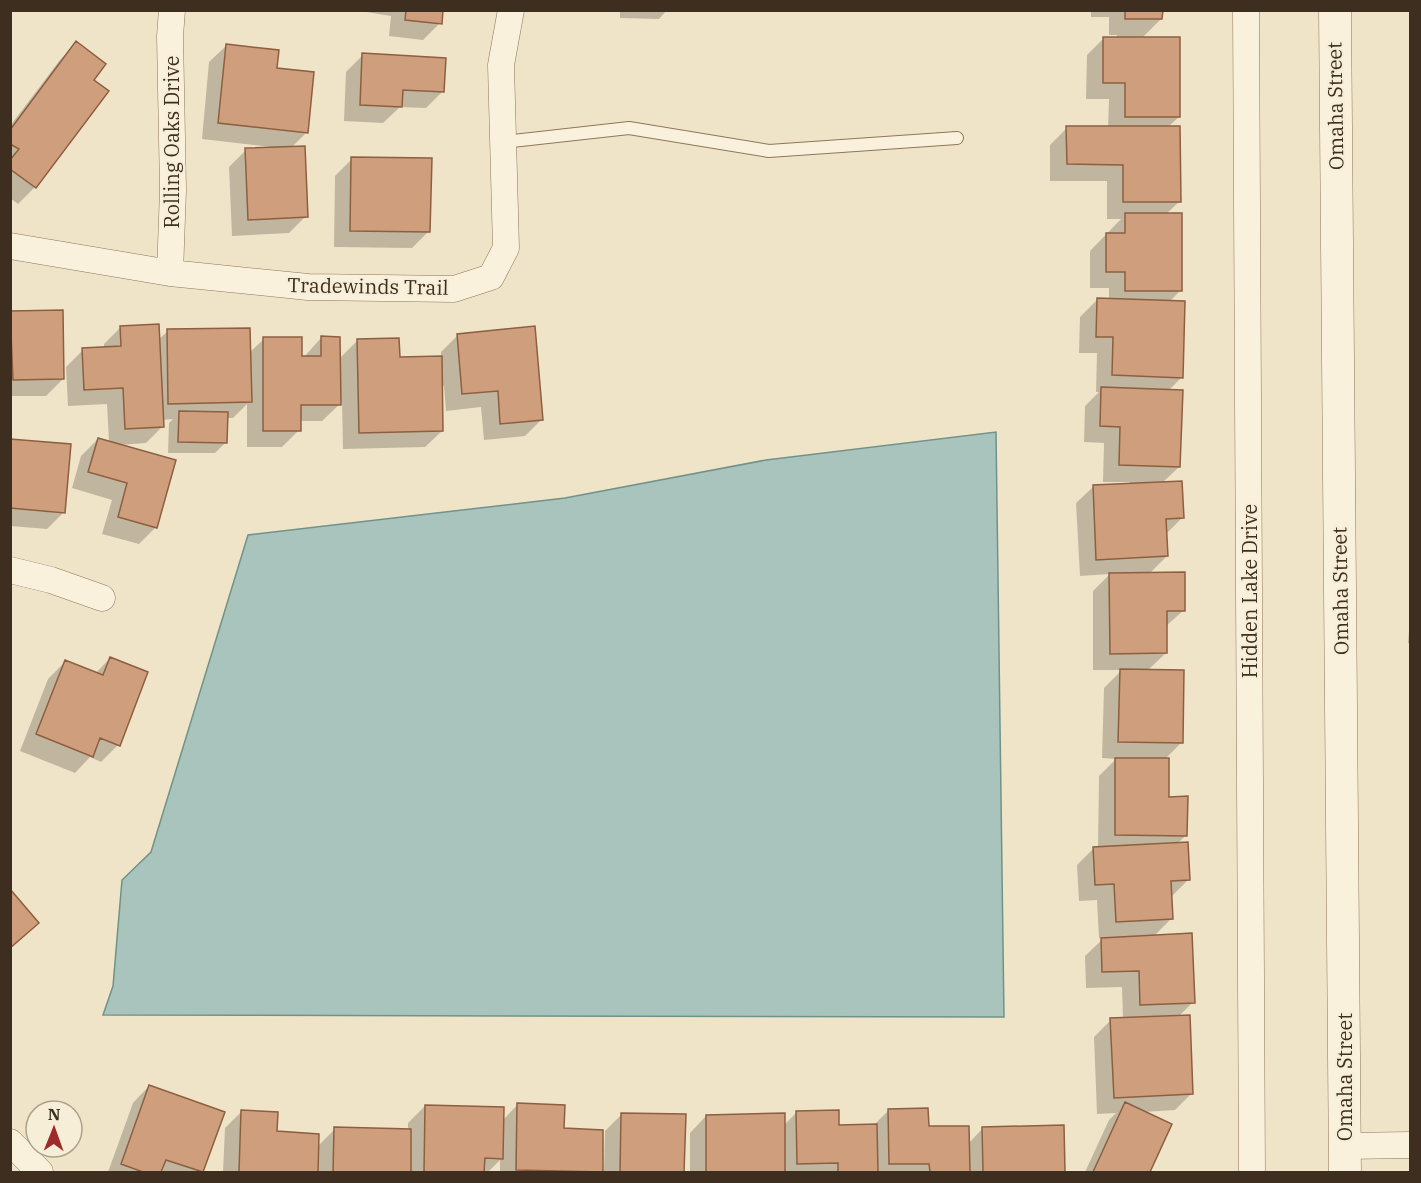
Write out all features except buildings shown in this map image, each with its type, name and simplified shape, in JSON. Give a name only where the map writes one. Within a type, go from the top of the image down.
[{"type":"street","name":"Rolling Oaks Drive","points":[[170,273],[172,190],[170,36],[172,10]]},
{"type":"street","name":"Tradewinds Trail","points":[[10,246],[170,273],[308,287],[454,289],[490,277],[506,248],[501,65],[511,10]]},
{"type":"street","name":"Hidden Lake Drive","points":[[1246,10],[1252,1173]]},
{"type":"street","name":"Omaha Street","points":[[1335,10],[1345,1159]]},
{"type":"street","points":[[10,570],[51,580],[102,598]]},
{"type":"street","points":[[10,1142],[40,1173]]},
{"type":"street","points":[[1345,1159],[1410,1145]]},
{"type":"lane","points":[[503,142],[629,128],[769,151],[957,138]]},
{"type":"water","points":[[996,432],[1004,1017],[103,1015],[113,986],[122,880],[151,852],[248,535],[565,498],[766,460]]}]
